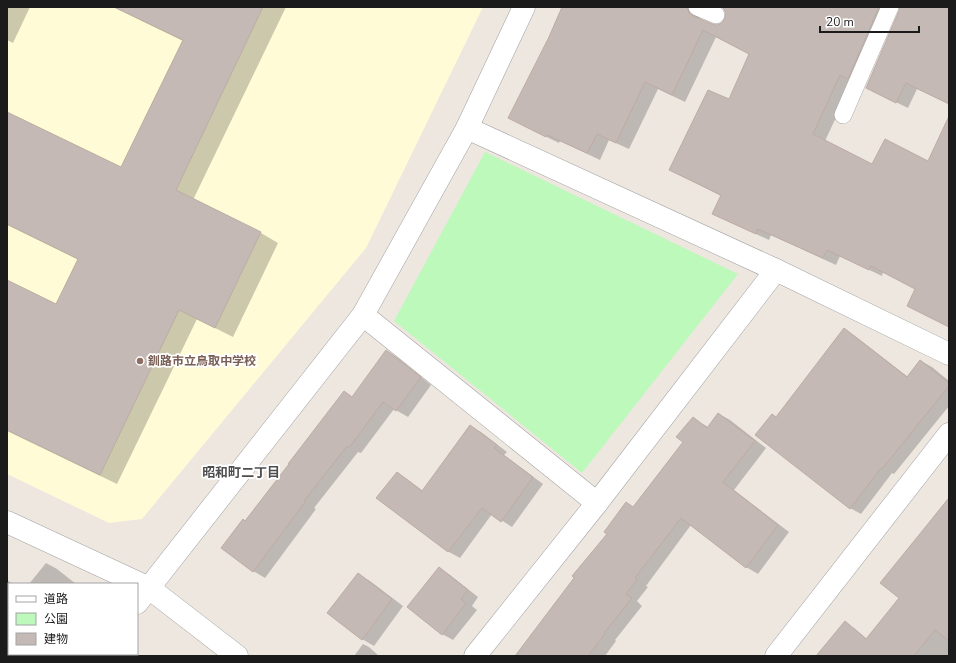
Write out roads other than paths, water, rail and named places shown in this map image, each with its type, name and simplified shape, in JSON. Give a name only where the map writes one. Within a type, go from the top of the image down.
[{"type":"street","points":[[237,656],[143,596],[363,315],[467,128],[524,7]]},
{"type":"street","points":[[467,128],[776,270],[949,354]]},
{"type":"street","points":[[475,656],[597,503],[776,270]]},
{"type":"street","points":[[363,315],[597,503]]},
{"type":"street","points":[[776,656],[949,434]]},
{"type":"street","points":[[7,522],[119,583]]},
{"type":"lane","points":[[697,7],[716,16]]},
{"type":"lane","points":[[843,115],[890,7]]},
{"type":"place","name":"釧路市立鳥取中学校","points":[[140,361]]},
{"type":"district","name":"昭和町二丁目","points":[[241,473]]}]
